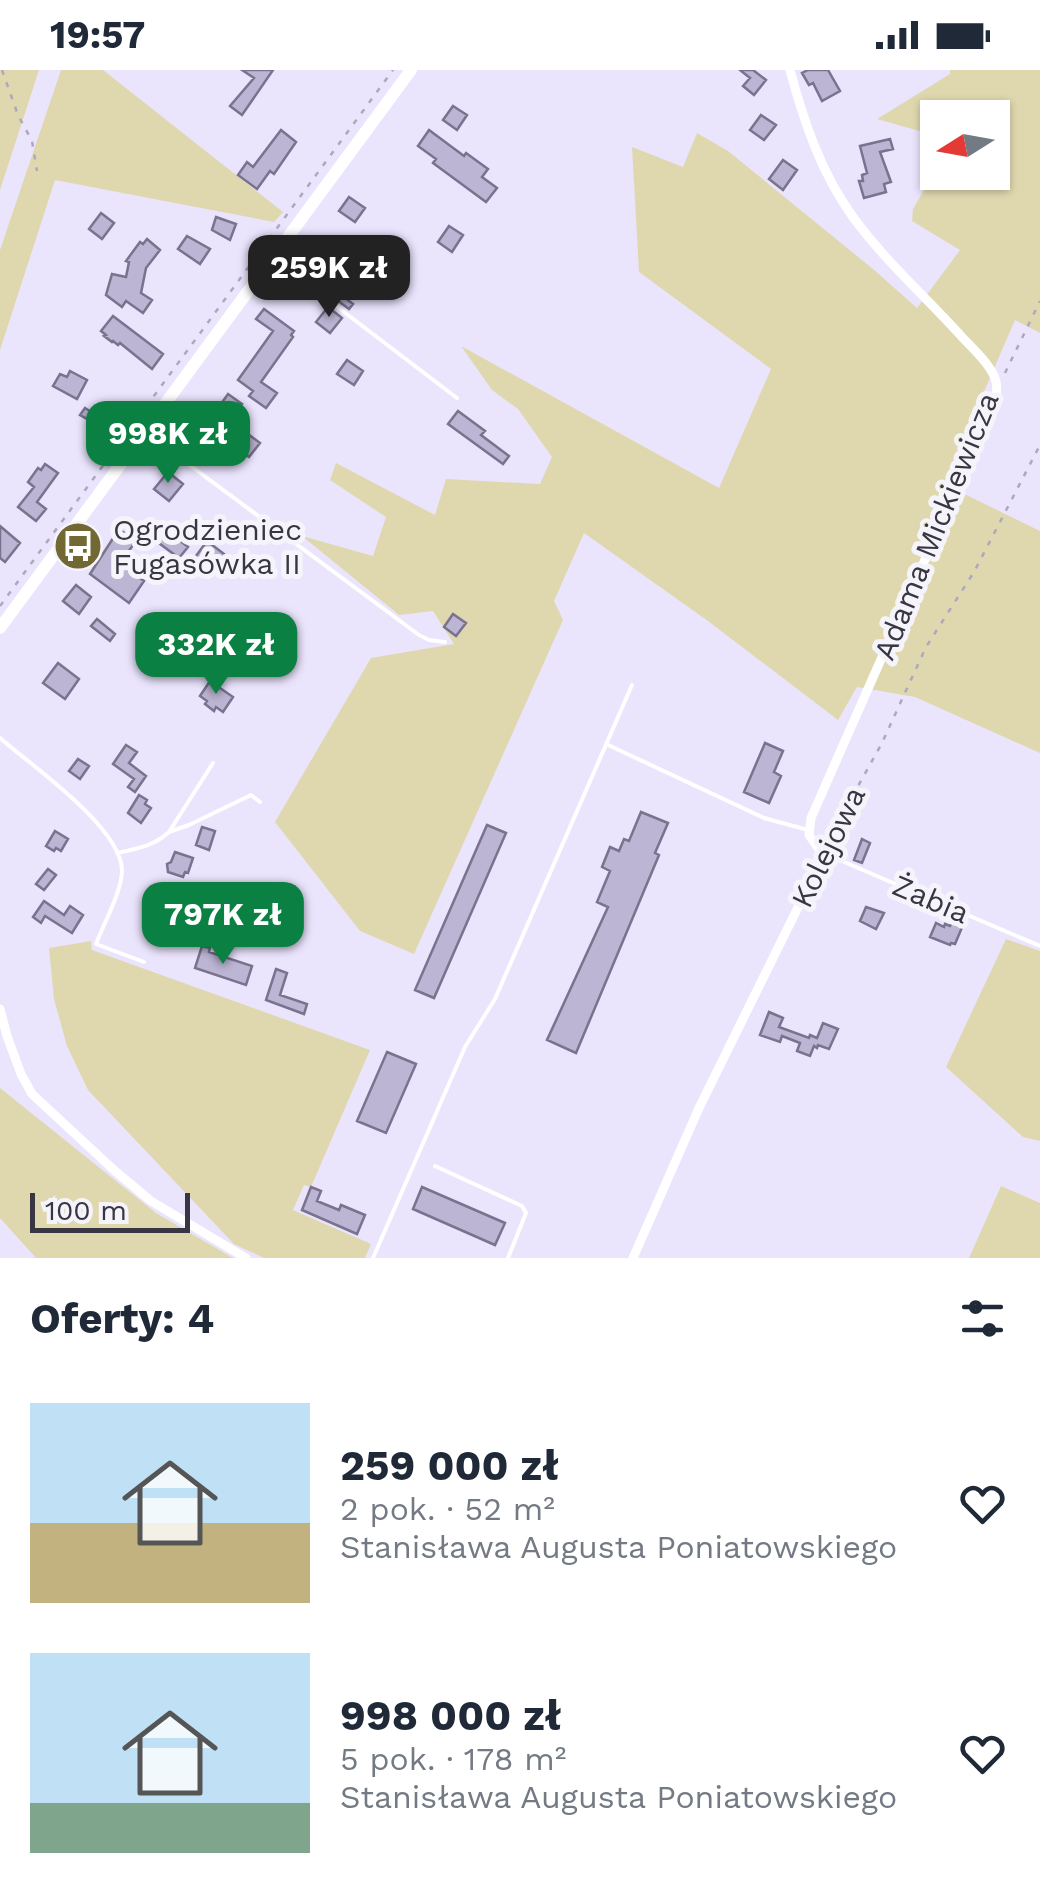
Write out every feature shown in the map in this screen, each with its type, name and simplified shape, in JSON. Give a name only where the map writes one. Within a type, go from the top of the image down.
[{"type":"main road","points":[[0,628],[411,70]]},
{"type":"street","name":"Adama Mickiewicza","points":[[790,70],[818,155],[854,218],[984,362],[998,388],[808,830]]},
{"type":"street","points":[[808,830],[821,852]]},
{"type":"street","name":"Kolejowa","points":[[633,1258],[699,1108],[810,884],[821,852]]},
{"type":"street","points":[[0,1009],[2,1025],[32,1094],[152,1200],[246,1258]]},
{"type":"lane","points":[[273,259],[457,398]]},
{"type":"lane","points":[[146,432],[419,634],[446,642]]},
{"type":"lane","points":[[373,1258],[465,1048],[495,999],[632,684]]},
{"type":"lane","points":[[0,738],[79,803],[104,829],[122,867],[120,885],[96,944],[144,962]]},
{"type":"lane","points":[[606,744],[764,818],[808,830]]},
{"type":"lane","points":[[117,853],[159,841],[213,763]]},
{"type":"lane","points":[[168,832],[251,795],[260,802]]},
{"type":"lane","name":"Żabia","points":[[821,852],[1040,946]]},
{"type":"lane","points":[[436,1166],[522,1206],[526,1213],[508,1258]]},
{"type":"path","points":[[2,70],[18,115],[32,140],[37,172]]},
{"type":"path","points":[[0,606],[392,70]]},
{"type":"path","points":[[996,380],[1008,370],[1040,301]]},
{"type":"path","name":"Kolejowa","points":[[821,852],[882,743],[926,647],[974,572],[1040,445]]},
{"type":"shaded area","points":[[0,70],[39,70],[0,190]]},
{"type":"shaded area","points":[[61,70],[103,70],[283,212],[274,222],[55,180],[0,350],[0,250]]},
{"type":"shaded area","points":[[950,70],[1040,70],[1040,333],[1015,320],[944,484],[1040,531],[1040,753],[915,697],[857,687],[838,720],[584,533],[554,601],[563,620],[414,954],[360,931],[275,822],[371,658],[454,644],[433,611],[399,615],[302,536],[373,556],[386,517],[330,480],[336,463],[435,515],[446,479],[540,484],[552,457],[518,409],[492,390],[461,346],[719,488],[771,369],[639,272],[632,147],[683,167],[697,133],[728,151],[917,308],[960,250],[912,221],[913,209],[924,190],[1010,190],[1010,100],[920,100],[920,131],[877,119],[950,74]]},
{"type":"shaded area","points":[[1006,939],[1040,951],[1040,1141],[1023,1137],[946,1067]]},
{"type":"shaded area","points":[[91,941],[92,950],[370,1050],[311,1187],[304,1185],[293,1210],[371,1244],[365,1258],[264,1258],[234,1244],[88,1090],[67,1046],[54,999],[49,948]]},
{"type":"shaded area","points":[[0,1088],[156,1213],[233,1258],[36,1258],[0,1218]]},
{"type":"shaded area","points":[[1001,1186],[1040,1203],[1040,1258],[969,1258]]},
{"type":"building","points":[[242,70],[273,70],[242,115],[230,106],[254,78]]},
{"type":"building","points":[[740,70],[753,70],[766,80],[754,95],[743,86],[750,78]]},
{"type":"building","points":[[828,70],[840,91],[822,101],[813,83],[809,85],[802,73]]},
{"type":"building","points":[[453,106],[467,115],[457,130],[443,120]]},
{"type":"building","points":[[761,115],[776,125],[764,140],[750,130]]},
{"type":"building","points":[[281,130],[296,142],[274,174],[270,171],[257,189],[238,175],[247,162],[253,167]]},
{"type":"building","points":[[429,130],[488,169],[482,177],[497,188],[486,202],[433,163],[436,159],[418,146]]},
{"type":"building","points":[[890,139],[893,149],[880,152],[891,182],[884,184],[886,192],[864,198],[859,181],[867,173],[860,146]]},
{"type":"building","points":[[783,160],[797,170],[783,190],[769,179]]},
{"type":"building","points":[[349,197],[365,208],[355,222],[339,211]]},
{"type":"building","points":[[101,213],[114,223],[102,239],[89,229]]},
{"type":"building","points":[[216,217],[236,224],[230,240],[212,230]]},
{"type":"building","points":[[449,226],[463,235],[452,252],[438,242]]},
{"type":"building","points":[[187,236],[210,249],[200,264],[178,249]]},
{"type":"building","points":[[147,239],[160,250],[146,268],[141,293],[152,300],[143,313],[126,301],[122,307],[106,295],[112,274],[126,277],[126,261]]},
{"type":"building","points":[[359,254],[378,268],[371,277],[376,282],[368,293],[356,283],[345,298],[353,304],[349,309],[330,295]]},
{"type":"building","points":[[328,307],[342,318],[330,333],[316,322]]},
{"type":"building","points":[[264,309],[294,331],[261,382],[277,393],[266,408],[249,396],[253,391],[238,380],[273,331],[256,319]]},
{"type":"building","points":[[113,316],[163,354],[152,369],[120,343],[104,336],[101,331]]},
{"type":"building","points":[[347,360],[363,371],[354,385],[337,374]]},
{"type":"building","points":[[70,371],[87,380],[77,399],[53,386],[60,374],[67,377]]},
{"type":"building","points":[[228,394],[242,404],[231,418],[218,408]]},
{"type":"building","points":[[85,408],[104,420],[111,409],[124,418],[114,434],[80,415]]},
{"type":"building","points":[[458,411],[509,456],[503,464],[448,424]]},
{"type":"building","points":[[232,422],[260,443],[249,457],[221,437]]},
{"type":"building","points":[[45,464],[58,473],[37,502],[46,509],[36,521],[18,507],[34,487],[28,482]]},
{"type":"building","points":[[168,472],[183,484],[169,501],[154,489]]},
{"type":"building","points":[[0,526],[20,543],[5,562],[0,558]]},
{"type":"building","points":[[161,526],[188,547],[179,558],[152,538]]},
{"type":"building","points":[[119,529],[136,541],[120,563],[144,581],[129,603],[90,574]]},
{"type":"building","points":[[207,541],[224,554],[210,573],[193,560]]},
{"type":"building","points":[[76,585],[91,597],[79,614],[63,601]]},
{"type":"building","points":[[453,614],[466,623],[456,636],[444,627]]},
{"type":"building","points":[[97,619],[115,634],[110,641],[91,626]]},
{"type":"building","points":[[58,663],[79,679],[65,699],[43,683]]},
{"type":"building","points":[[210,681],[233,697],[223,712],[216,707],[214,711],[200,696]]},
{"type":"building","points":[[765,743],[783,751],[774,772],[781,776],[769,803],[744,792]]},
{"type":"building","points":[[126,745],[137,752],[129,763],[146,776],[135,792],[128,787],[134,779],[113,764]]},
{"type":"building","points":[[78,759],[89,766],[80,779],[69,771]]},
{"type":"building","points":[[139,795],[151,808],[141,823],[128,813]]},
{"type":"building","points":[[641,812],[668,823],[655,853],[659,855],[576,1053],[547,1040],[608,907],[597,902],[610,871],[602,867],[610,847],[619,851],[624,839],[629,841]]},
{"type":"building","points":[[487,825],[506,833],[434,998],[415,990]]},
{"type":"building","points":[[202,827],[215,831],[209,850],[196,845]]},
{"type":"building","points":[[55,831],[68,839],[61,851],[46,846]]},
{"type":"building","points":[[862,839],[870,843],[862,863],[854,860]]},
{"type":"building","points":[[175,852],[193,858],[183,877],[168,872],[167,864]]},
{"type":"building","points":[[48,869],[56,875],[44,890],[36,884]]},
{"type":"building","points":[[44,901],[64,915],[70,906],[83,915],[72,933],[45,916],[41,923],[33,917]]},
{"type":"building","points":[[866,907],[884,913],[876,929],[860,921]]},
{"type":"building","points":[[953,920],[963,925],[955,944],[930,937],[936,923],[950,926]]},
{"type":"building","points":[[202,946],[252,966],[246,985],[195,968]]},
{"type":"building","points":[[276,969],[287,973],[280,995],[307,1004],[304,1014],[266,1000]]},
{"type":"building","points":[[769,1012],[783,1018],[779,1027],[809,1038],[817,1038],[823,1023],[838,1029],[829,1049],[814,1046],[810,1056],[797,1051],[800,1043],[782,1036],[780,1042],[760,1035]]},
{"type":"building","points":[[387,1052],[416,1064],[386,1133],[357,1121]]},
{"type":"building","points":[[311,1187],[321,1191],[317,1201],[365,1215],[357,1234],[302,1210]]},
{"type":"building","points":[[422,1187],[505,1223],[495,1245],[413,1209]]},
{"type":"place","name":"Ogrodzieniec Fugasówka II","points":[[78,546]]}]
